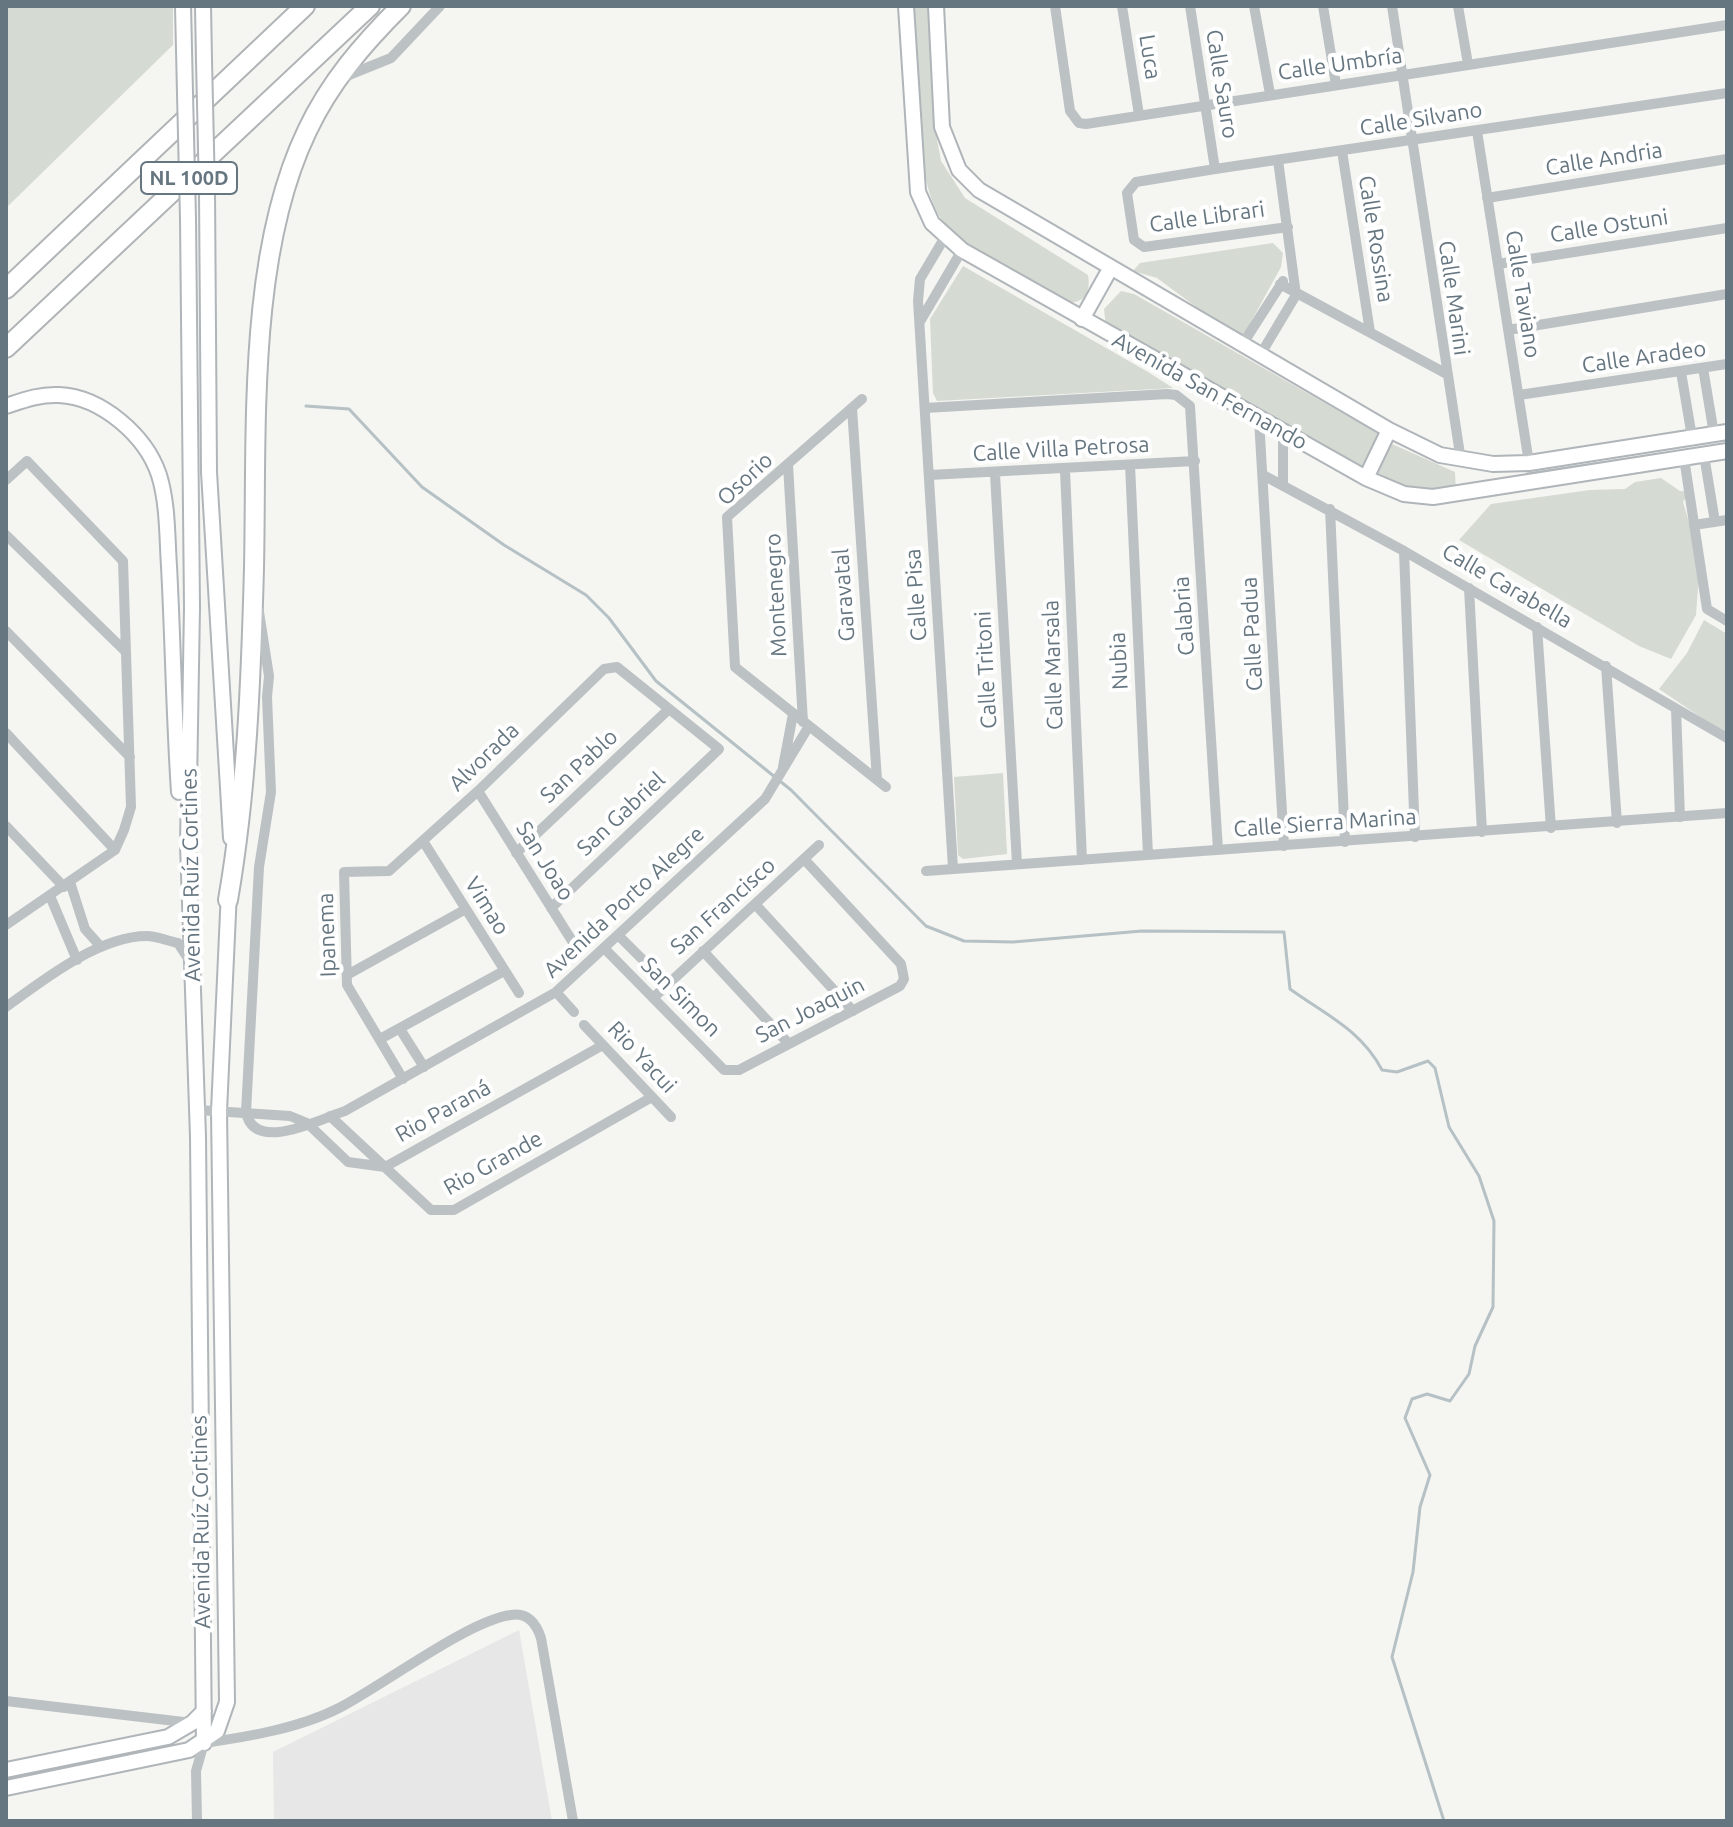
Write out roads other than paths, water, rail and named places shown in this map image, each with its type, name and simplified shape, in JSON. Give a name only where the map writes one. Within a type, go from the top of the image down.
[{"type":"highway","name":"NL 100D","points":[[6,289],[305,6]]},
{"type":"highway","name":"NL 100D","points":[[6,348],[370,6]]},
{"type":"highway","points":[[228,900],[249,748],[255,454],[266,283],[281,202],[306,133],[333,81],[401,6]]},
{"type":"main road","name":"Avenida Ruíz Cortines","points":[[183,6],[192,607],[189,876],[198,1110],[204,1743]]},
{"type":"main road","points":[[6,1788],[189,1750],[204,1743],[217,1731],[227,1702],[219,1111],[231,831],[209,472],[203,6]]},
{"type":"main road","name":"Avenida San Fernando","points":[[906,6],[918,192],[928,217],[945,237],[962,250],[1082,319],[1366,478],[1404,494],[1433,497],[1727,451]]},
{"type":"main road","points":[[936,6],[942,127],[959,170],[979,190],[1259,357],[1389,430],[1426,449],[1461,461],[1529,463],[1720,433]]},
{"type":"main road","points":[[1082,319],[1110,269]]},
{"type":"main road","points":[[6,406],[37,396],[62,395],[88,403],[128,427],[148,452],[158,474],[165,510],[176,746],[189,876]]},
{"type":"main road","points":[[1366,478],[1389,430]]},
{"type":"main road","points":[[6,1770],[168,1737],[192,1723],[204,1711]]},
{"type":"main road","points":[[148,1741],[150,1758]]},
{"type":"street","points":[[255,454],[276,234],[303,149],[342,79],[391,58],[440,6]]},
{"type":"street","name":"Calle Umbría","points":[[1055,6],[1074,118],[1086,124],[1727,25]]},
{"type":"street","name":"Luca","points":[[1122,6],[1139,115]]},
{"type":"street","name":"Calle Sauro","points":[[1190,6],[1215,169]]},
{"type":"street","points":[[1254,6],[1270,94]]},
{"type":"street","points":[[1323,6],[1336,85]]},
{"type":"street","name":"Calle Marini","points":[[1392,6],[1445,373],[1461,461]]},
{"type":"street","points":[[1458,6],[1468,64]]},
{"type":"street","name":"Calle Silvano","points":[[1127,193],[1136,182],[1727,93]]},
{"type":"street","name":"Calle Taviano","points":[[1477,131],[1529,463]]},
{"type":"street","name":"Calle Rossina","points":[[1342,151],[1370,332]]},
{"type":"street","name":"Calle Andria","points":[[1487,198],[1727,159]]},
{"type":"street","points":[[1259,357],[1296,295],[1278,160]]},
{"type":"street","name":"Calle Librari","points":[[1127,193],[1134,240],[1144,247],[1288,227]]},
{"type":"street","name":"Calle Ostuni","points":[[1498,264],[1727,228]]},
{"type":"street","name":"Calle Pisa","points":[[945,237],[920,279],[953,868]]},
{"type":"street","points":[[921,320],[962,250]]},
{"type":"street","points":[[1242,345],[1280,284],[1293,271]]},
{"type":"street","points":[[1280,284],[1445,373]]},
{"type":"street","points":[[1508,330],[1727,294]]},
{"type":"street","name":"Calle Aradeo","points":[[1519,395],[1727,364]]},
{"type":"street","points":[[1703,368],[1720,433]]},
{"type":"street","points":[[1681,372],[1692,437]]},
{"type":"street","name":"Calabria","points":[[925,408],[1167,394],[1182,398],[1190,406],[1218,850]]},
{"type":"street","name":"Osorio","points":[[793,714],[735,667],[727,517],[862,399]]},
{"type":"street","name":"Garavatal","points":[[806,724],[881,783],[852,408]]},
{"type":"street","name":"Calle Padua","points":[[1259,419],[1284,846]]},
{"type":"street","points":[[1283,433],[1283,483]]},
{"type":"street","points":[[1704,455],[1715,522]]},
{"type":"street","points":[[1684,458],[1707,609],[1727,621]]},
{"type":"street","points":[[6,480],[27,461],[123,561],[131,807],[115,850],[6,925]]},
{"type":"street","name":"Calle Villa Petrosa","points":[[929,475],[995,474],[1195,461]]},
{"type":"street","name":"Montenegro","points":[[788,465],[806,724]]},
{"type":"street","name":"Nubia","points":[[1130,465],[1148,855]]},
{"type":"street","name":"Calle Marsala","points":[[1065,470],[1082,860]]},
{"type":"street","name":"Calle Tritoni","points":[[995,474],[1017,864]]},
{"type":"street","name":"Calle Carabella","points":[[1263,475],[1330,509],[1727,738]]},
{"type":"street","points":[[1330,509],[1345,842]]},
{"type":"street","points":[[1694,525],[1727,520]]},
{"type":"street","points":[[6,535],[126,652]]},
{"type":"street","points":[[1404,551],[1415,837]]},
{"type":"street","points":[[246,1112],[259,867],[271,792],[269,676],[254,570]]},
{"type":"street","points":[[1469,588],[1482,832]]},
{"type":"street","points":[[1537,627],[1551,828]]},
{"type":"street","points":[[6,631],[130,757]]},
{"type":"street","points":[[1606,666],[1617,823]]},
{"type":"street","name":"Alvorada","points":[[344,872],[389,871],[478,791],[604,669],[617,667],[669,709]]},
{"type":"street","name":"San Gabriel","points":[[551,908],[719,749],[669,709]]},
{"type":"street","name":"San Pablo","points":[[516,853],[669,709]]},
{"type":"street","points":[[1676,709],[1680,817]]},
{"type":"street","points":[[781,777],[793,714],[806,724]]},
{"type":"street","name":"Avenida Porto Alegre","points":[[246,1112],[252,1126],[263,1132],[291,1132],[403,1079],[556,992],[765,799],[781,777],[806,724]]},
{"type":"street","points":[[6,733],[115,850]]},
{"type":"street","name":"San Joao","points":[[478,791],[579,952]]},
{"type":"street","name":"Calle Sierra Marina","points":[[926,871],[1727,813]]},
{"type":"street","points":[[6,826],[67,884],[85,929],[101,947]]},
{"type":"street","name":"Vimao","points":[[423,841],[519,993]]},
{"type":"street","name":"San Francisco","points":[[653,998],[819,845]]},
{"type":"street","name":"San Joaquin","points":[[732,1071],[900,986],[904,979],[901,964],[804,859]]},
{"type":"street","name":"Ipanema","points":[[344,872],[347,985],[403,1079]]},
{"type":"street","points":[[50,896],[77,960]]},
{"type":"street","points":[[755,904],[853,1011]]},
{"type":"street","points":[[347,975],[466,909]]},
{"type":"street","name":"San Simon","points":[[618,935],[667,984]]},
{"type":"street","points":[[6,1007],[101,947],[147,936],[178,943],[193,964]]},
{"type":"street","name":"San Simon","points":[[604,948],[724,1070],[732,1071]]},
{"type":"street","points":[[703,951],[789,1044]]},
{"type":"street","points":[[380,1039],[504,971]]},
{"type":"street","points":[[556,992],[574,1012]]},
{"type":"street","name":"Rio Yacui","points":[[584,1025],[671,1117]]},
{"type":"street","points":[[400,1029],[424,1067]]},
{"type":"street","name":"Rio Paraná","points":[[307,1123],[348,1162],[385,1167],[603,1045]]},
{"type":"street","name":"Rio Grande","points":[[330,1116],[431,1210],[454,1210],[652,1097]]},
{"type":"street","points":[[198,1110],[290,1116],[307,1123]]},
{"type":"street","points":[[197,1821],[196,1771],[204,1743],[324,1715],[472,1631],[518,1614],[531,1619],[541,1638],[573,1821]]},
{"type":"street","points":[[6,1701],[192,1723]]},
{"type":"waterway","points":[[306,406],[349,409],[422,487],[504,545],[586,595],[609,618],[656,681],[791,790],[926,926],[964,941],[1013,942],[1142,931],[1284,932],[1290,989],[1353,1034],[1382,1070],[1397,1072],[1428,1061],[1435,1068],[1449,1127],[1479,1176],[1494,1221],[1493,1307],[1475,1346],[1469,1374],[1450,1401],[1427,1394],[1412,1399],[1405,1418],[1430,1475],[1420,1507],[1413,1572],[1392,1657],[1444,1821]]},
{"type":"waterway","points":[[1527,474],[1689,450]]}]
